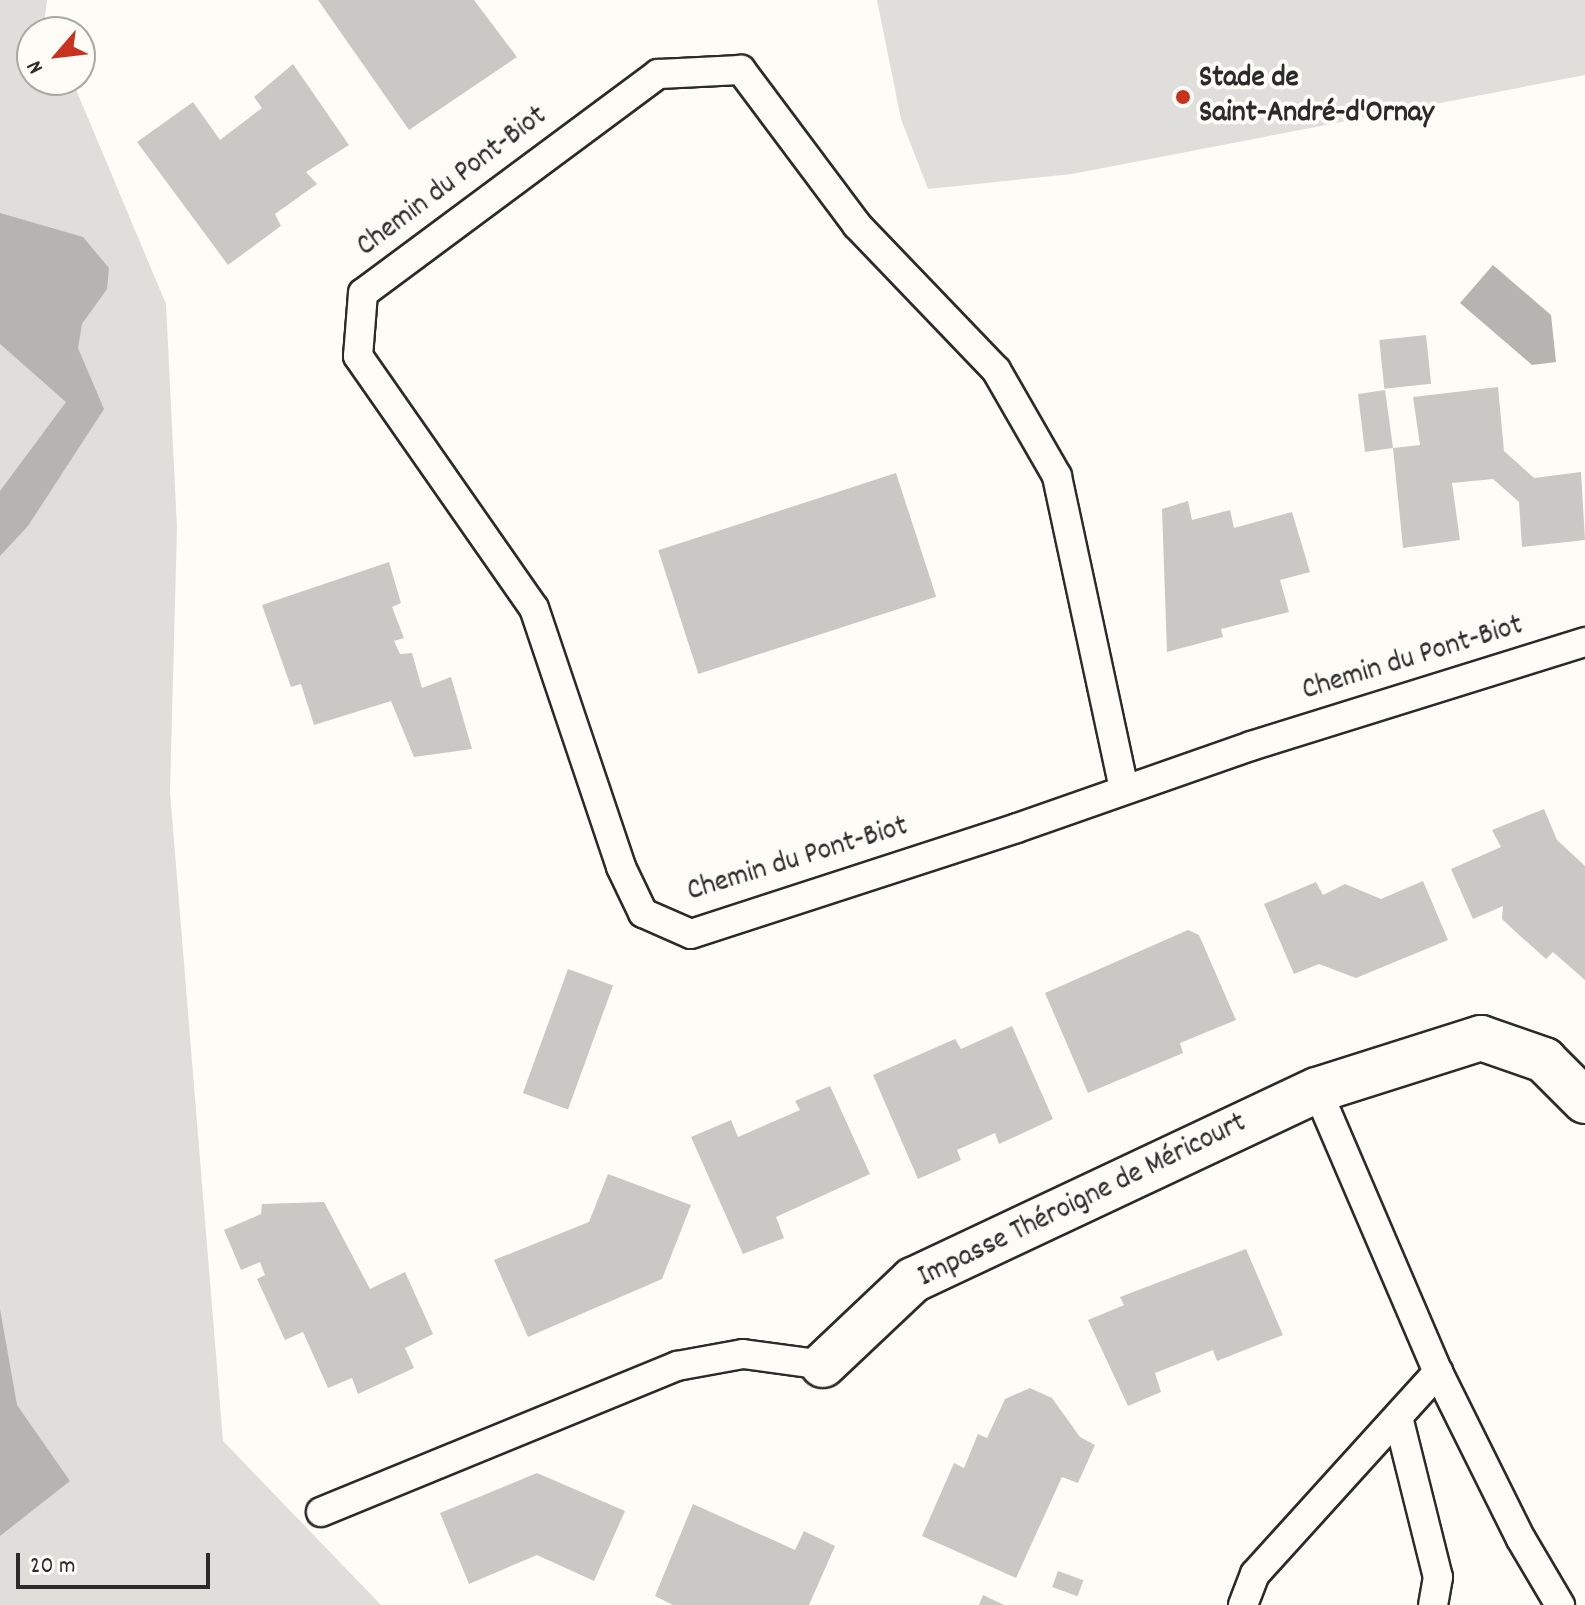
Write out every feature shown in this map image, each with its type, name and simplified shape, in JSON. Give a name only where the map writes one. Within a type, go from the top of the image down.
[{"type":"street","name":"Impasse Théroigne de Méricourt","points":[[823,1365],[913,1280],[1317,1090],[1481,1038],[1544,1060],[1585,1101]]},
{"type":"lane","name":"Chemin du Pont-Biot","points":[[1124,789],[1057,476],[996,370],[857,225],[741,70],[658,74],[363,293],[358,356],[534,608],[621,867],[643,913],[691,934],[1124,789],[1585,642]]},
{"type":"lane","points":[[1317,1090],[1438,1372],[1521,1539],[1560,1605]]},
{"type":"lane","name":"Impasse Théroigne de Méricourt","points":[[321,1512],[677,1366],[743,1354],[823,1365]]},
{"type":"lane","points":[[1243,1605],[1255,1574],[1438,1372]]},
{"type":"lane","points":[[1398,1417],[1438,1577],[1433,1605]]},
{"type":"shaded area","points":[[0,0],[47,0],[45,16],[16,16],[16,96],[79,96],[166,304],[177,528],[170,792],[223,1441],[381,1605],[0,1605]]},
{"type":"shaded area","name":"Stade de Saint-André-d'Ornay","points":[[877,0],[1585,0],[1585,75],[1072,174],[928,189],[901,119]]},
{"type":"shaded area","points":[[0,213],[83,237],[109,268],[107,289],[82,324],[78,348],[104,409],[28,526],[0,556],[0,491],[66,402],[0,344]]},
{"type":"shaded area","points":[[1493,265],[1551,315],[1556,362],[1532,365],[1460,303]]},
{"type":"shaded area","points":[[0,1309],[17,1405],[70,1481],[0,1536]]},
{"type":"building","points":[[318,0],[474,0],[517,57],[409,130]]},
{"type":"building","points":[[293,64],[349,145],[306,172],[317,184],[275,214],[281,226],[228,265],[137,142],[193,102],[220,140],[262,108],[254,97]]},
{"type":"building","points":[[1426,335],[1431,384],[1384,389],[1379,340]]},
{"type":"building","points":[[1498,387],[1504,451],[1534,478],[1581,472],[1585,540],[1522,547],[1519,502],[1493,479],[1452,483],[1460,540],[1403,548],[1393,448],[1420,445],[1413,397]]},
{"type":"building","points":[[1385,390],[1393,448],[1365,452],[1358,394]]},
{"type":"building","points":[[896,473],[936,597],[698,674],[658,550]]},
{"type":"building","points":[[1188,501],[1192,520],[1230,510],[1234,528],[1292,512],[1310,572],[1280,580],[1289,612],[1221,629],[1223,637],[1167,652],[1162,509]]},
{"type":"building","points":[[389,562],[401,603],[392,607],[404,638],[394,641],[400,654],[412,653],[422,688],[451,677],[472,749],[414,757],[391,701],[314,725],[301,684],[291,687],[262,605]]},
{"type":"building","points":[[1544,809],[1557,840],[1585,866],[1585,980],[1553,952],[1546,959],[1518,934],[1502,919],[1503,906],[1473,919],[1451,869],[1501,847],[1492,830]]},
{"type":"building","points":[[1423,881],[1448,940],[1356,978],[1319,964],[1294,974],[1264,904],[1316,882],[1323,895],[1345,884],[1381,899]]},
{"type":"building","points":[[1188,930],[1199,935],[1236,1020],[1180,1043],[1183,1053],[1088,1093],[1045,993]]},
{"type":"building","points":[[568,969],[613,985],[568,1109],[523,1093]]},
{"type":"building","points":[[1012,1026],[1053,1119],[999,1144],[995,1133],[957,1150],[961,1160],[918,1179],[873,1075],[955,1039],[961,1049]]},
{"type":"building","points":[[830,1086],[870,1174],[776,1217],[784,1238],[743,1254],[691,1137],[731,1120],[738,1137],[800,1110],[795,1101]]},
{"type":"building","points":[[608,1174],[691,1205],[662,1279],[528,1337],[494,1260],[589,1222]]},
{"type":"building","points":[[324,1202],[370,1289],[405,1272],[433,1334],[405,1348],[414,1368],[358,1394],[352,1378],[328,1388],[303,1332],[285,1340],[257,1279],[265,1275],[260,1262],[241,1270],[224,1230],[261,1214],[262,1204]]},
{"type":"building","points":[[1246,1249],[1283,1335],[1217,1361],[1213,1350],[1155,1373],[1161,1392],[1128,1406],[1088,1320],[1124,1305],[1120,1297]]},
{"type":"building","points":[[1030,1388],[1052,1398],[1080,1437],[1095,1445],[1078,1483],[1062,1477],[1016,1578],[922,1536],[954,1463],[964,1468],[978,1434],[987,1438],[1005,1399]]},
{"type":"building","points":[[537,1473],[625,1511],[594,1581],[537,1555],[469,1584],[440,1513]]},
{"type":"building","points":[[693,1504],[795,1550],[804,1531],[835,1546],[809,1605],[673,1605],[655,1596]]},
{"type":"building","points":[[1058,1571],[1083,1580],[1078,1596],[1052,1587]]},
{"type":"building","points":[[983,1595],[1004,1605],[979,1605]]},
{"type":"place","name":"Stade de Saint-André-d'Ornay","points":[[1183,97]]}]
